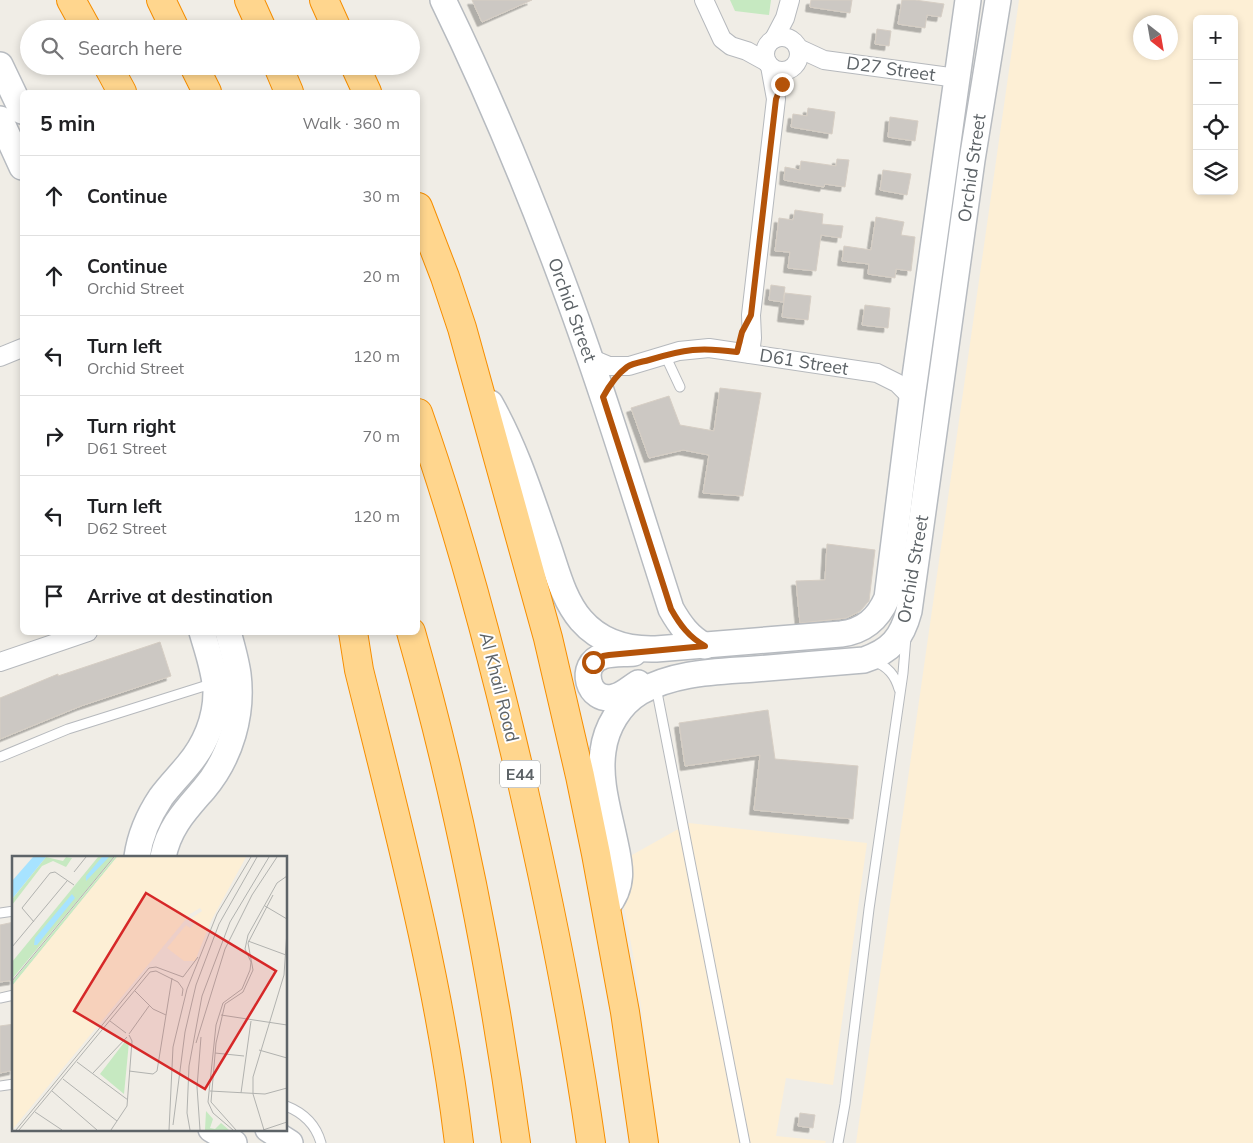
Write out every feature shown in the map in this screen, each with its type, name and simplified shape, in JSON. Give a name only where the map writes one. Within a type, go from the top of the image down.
[{"type":"highway","points":[[72,0],[83,20]]},
{"type":"highway","points":[[161,0],[171,20]]},
{"type":"highway","points":[[249,0],[258,20]]},
{"type":"highway","points":[[324,0],[334,20]]},
{"type":"highway","points":[[113,75],[121,90]]},
{"type":"highway","points":[[198,75],[206,90]]},
{"type":"highway","points":[[282,75],[288,90]]},
{"type":"highway","points":[[359,75],[366,90]]},
{"type":"highway","points":[[420,212],[444,277],[477,380],[548,638],[580,776],[606,908],[644,1143]]},
{"type":"highway","name":"Al Khail Road","points":[[420,419],[468,572],[513,742],[557,938],[577,1045],[592,1143]]},
{"type":"highway","points":[[342,635],[359,670]]},
{"type":"highway","points":[[353,635],[359,670],[430,964],[451,1081],[458,1143]]},
{"type":"highway","points":[[412,635],[439,738],[472,879],[497,1015],[516,1143]]},
{"type":"street","name":"Orchid Street","points":[[443,0],[492,105],[560,273],[603,397],[671,609],[682,627],[696,641],[705,646]]},
{"type":"street","points":[[704,0],[722,39],[731,46],[740,48],[780,70],[795,56]]},
{"type":"street","name":"Orchid Street","points":[[477,380],[508,439],[521,470],[564,591],[575,612],[591,629],[610,641],[632,648],[656,649],[705,646],[852,633],[870,623],[877,616],[887,598],[912,398],[968,0]]},
{"type":"street","name":"Orchid Street","points":[[606,908],[617,892],[620,873],[601,770],[603,750],[608,732],[616,715],[627,702],[640,692],[656,685],[691,674],[864,660],[878,655],[890,646],[900,635],[906,622],[972,160],[998,0]]},
{"type":"street","points":[[776,99],[765,53],[789,5]]},
{"type":"street","points":[[744,353],[742,332],[751,315],[776,99],[795,56],[789,5]]},
{"type":"street","points":[[740,48],[784,37],[795,56]]},
{"type":"street","name":"D27 Street","points":[[795,56],[957,78]]},
{"type":"street","points":[[0,65],[20,107]]},
{"type":"street","points":[[957,78],[967,94],[968,101],[963,138],[972,160]]},
{"type":"street","points":[[0,119],[20,162]]},
{"type":"street","name":"D61 Street","points":[[590,358],[609,366],[629,366],[665,355],[709,348],[878,374],[897,382],[912,398]]},
{"type":"street","points":[[1,354],[20,349]]},
{"type":"street","name":"D61 Street","points":[[603,397],[614,380],[629,366]]},
{"type":"street","points":[[0,662],[79,635]]},
{"type":"street","points":[[137,856],[141,838],[153,809],[196,757],[208,733],[215,707],[215,683],[203,635]]},
{"type":"street","points":[[163,856],[175,825],[183,812],[215,774],[224,759],[234,734],[239,708],[239,690],[238,672],[229,635]]},
{"type":"street","points":[[656,649],[598,658],[593,662],[588,672],[591,688],[600,696],[611,698],[651,676],[671,672],[691,674]]},
{"type":"street","points":[[213,1130],[234,1143]]},
{"type":"street","points":[[270,1130],[290,1143]]},
{"type":"lane","points":[[665,355],[680,387]]},
{"type":"lane","points":[[838,1143],[845,1104],[869,909],[906,656],[906,622]]},
{"type":"lane","points":[[864,660],[884,665],[892,672],[900,690]]},
{"type":"lane","points":[[0,757],[68,729],[215,683]]},
{"type":"lane","points":[[656,685],[745,1143]]},
{"type":"lane","points":[[288,1107],[308,1120],[318,1134],[321,1143]]},
{"type":"green space","points":[[730,0],[771,0],[769,15],[735,11]]},
{"type":"sand","points":[[1019,0],[1253,0],[1253,1143],[856,1143]]},
{"type":"sand","points":[[689,823],[867,843],[833,1085],[786,1078],[776,1136],[826,1141],[825,1143],[659,1143],[637,976],[616,864]]},
{"type":"building","points":[[472,0],[532,0],[482,22]]},
{"type":"building","points":[[811,0],[852,0],[850,13],[810,7]]},
{"type":"building","points":[[902,0],[944,4],[941,17],[927,15],[925,28],[898,24]]},
{"type":"building","points":[[877,29],[891,31],[889,46],[875,44]]},
{"type":"building","points":[[808,108],[835,112],[832,134],[791,127],[793,114],[807,116]]},
{"type":"building","points":[[890,117],[918,121],[915,141],[888,137]]},
{"type":"building","points":[[837,159],[849,160],[845,187],[825,184],[824,187],[784,180],[785,167],[800,170],[801,161],[836,166]]},
{"type":"building","points":[[883,170],[911,174],[907,195],[880,190]]},
{"type":"building","points":[[795,210],[823,214],[822,224],[843,226],[841,238],[821,235],[816,271],[788,268],[790,252],[775,251],[779,218],[793,220]]},
{"type":"building","points":[[876,217],[904,222],[901,235],[915,237],[911,271],[896,269],[895,278],[868,274],[869,264],[842,261],[844,246],[871,250]]},
{"type":"building","points":[[771,285],[785,287],[783,302],[769,300]]},
{"type":"building","points":[[785,293],[811,296],[808,320],[782,317]]},
{"type":"building","points":[[865,305],[890,308],[888,328],[862,325]]},
{"type":"building","points":[[720,388],[761,393],[743,496],[703,493],[709,455],[683,450],[649,458],[631,408],[669,396],[680,425],[714,431]]},
{"type":"building","points":[[827,544],[875,550],[869,601],[860,611],[846,618],[800,623],[796,581],[825,580]]},
{"type":"building","points":[[160,642],[171,676],[81,706],[0,739],[0,698],[58,674],[58,676]]},
{"type":"building","points":[[768,710],[775,759],[858,766],[853,819],[754,810],[760,755],[685,766],[679,723]]},
{"type":"building","points":[[12,922],[12,980],[0,982],[0,925]]},
{"type":"building","points":[[12,1024],[12,1070],[0,1073],[0,1026]]},
{"type":"building","points":[[800,1113],[815,1115],[813,1128],[798,1126]]},
{"type":"route","points":[[593,662],[598,658],[609,655],[656,649],[705,646],[688,634],[671,609],[603,397],[614,380],[629,366],[679,351],[694,349],[709,348],[737,352],[742,332],[751,315],[776,99],[782,84]]}]
